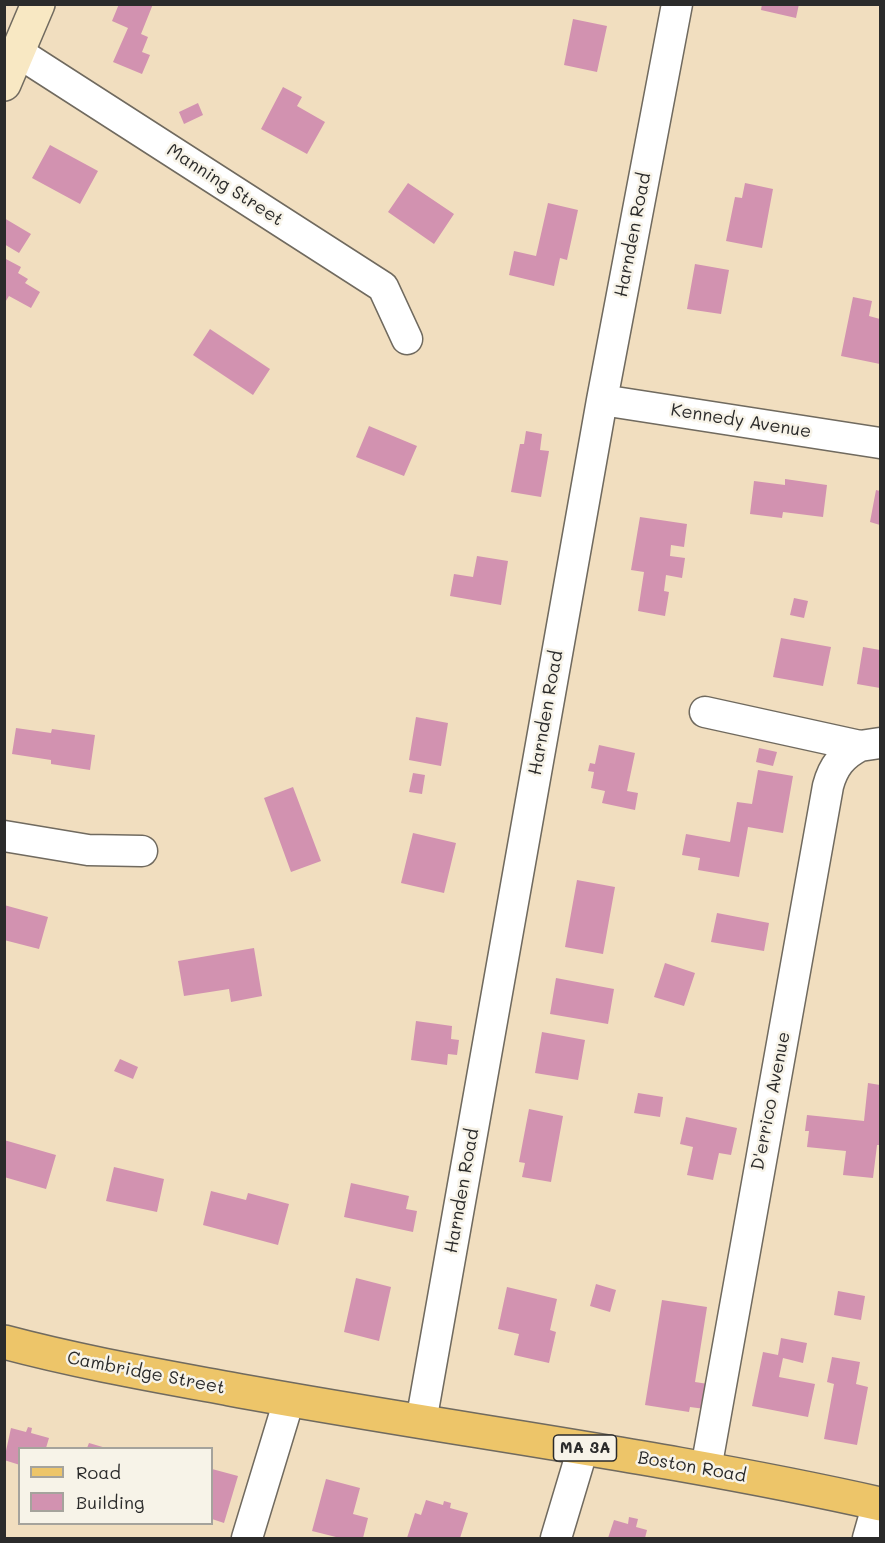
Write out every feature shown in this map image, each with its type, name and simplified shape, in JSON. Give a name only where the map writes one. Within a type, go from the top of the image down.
[{"type":"main road","points":[[4,84],[38,4]]},
{"type":"main road","name":"Cambridge Street","points":[[4,1342],[71,1360],[289,1400]]},
{"type":"main road","name":"Boston Road","points":[[289,1400],[706,1469],[879,1504]]},
{"type":"street","name":"Harnden Road","points":[[421,1422],[602,400],[677,4]]},
{"type":"street","name":"Manning Street","points":[[19,53],[383,287],[407,339]]},
{"type":"street","name":"Kennedy Avenue","points":[[602,400],[880,443]]},
{"type":"street","points":[[705,712],[870,745]]},
{"type":"street","name":"D'errico Avenue","points":[[706,1469],[828,786],[838,763],[845,754],[870,745]]},
{"type":"street","points":[[4,836],[88,850],[142,851]]},
{"type":"street","points":[[247,1539],[289,1400]]},
{"type":"street","points":[[556,1539],[584,1448]]},
{"type":"street","points":[[868,1539],[879,1504]]},
{"type":"building","points":[[119,4],[153,4],[141,34],[148,37],[142,52],[150,55],[142,74],[113,62],[128,28],[112,21]]},
{"type":"building","points":[[762,4],[799,4],[796,18],[761,10]]},
{"type":"building","points":[[573,19],[607,26],[597,72],[564,65]]},
{"type":"building","points":[[283,87],[302,97],[297,106],[325,122],[307,154],[261,129]]},
{"type":"building","points":[[198,103],[203,115],[184,124],[179,112]]},
{"type":"building","points":[[50,145],[98,171],[80,204],[32,178]]},
{"type":"building","points":[[408,183],[454,214],[434,244],[388,212]]},
{"type":"building","points":[[745,183],[773,189],[762,248],[726,241],[735,197],[742,198]]},
{"type":"building","points":[[548,203],[578,210],[567,260],[560,258],[554,286],[509,275],[514,251],[536,256]]},
{"type":"building","points":[[4,218],[31,234],[19,253],[4,244]]},
{"type":"building","points":[[4,258],[21,267],[18,273],[28,279],[25,283],[40,292],[31,308],[9,296],[4,304]]},
{"type":"building","points":[[695,264],[729,270],[721,314],[687,309]]},
{"type":"building","points":[[853,297],[872,301],[869,316],[880,319],[880,364],[841,356]]},
{"type":"building","points":[[210,329],[270,369],[253,395],[193,355]]},
{"type":"building","points":[[369,426],[417,446],[404,476],[356,457]]},
{"type":"building","points":[[526,431],[542,434],[540,450],[549,451],[541,497],[511,492],[520,444],[524,444]]},
{"type":"building","points":[[785,479],[827,485],[823,517],[783,512],[782,518],[750,514],[754,481],[785,485]]},
{"type":"building","points":[[876,490],[880,491],[880,525],[870,522]]},
{"type":"building","points":[[640,517],[687,524],[684,547],[671,545],[670,556],[685,558],[682,578],[666,575],[664,591],[669,592],[665,616],[638,611],[644,572],[631,570]]},
{"type":"building","points":[[477,556],[508,561],[501,605],[450,596],[454,574],[473,577]]},
{"type":"building","points":[[794,598],[808,601],[804,618],[790,615]]},
{"type":"building","points":[[781,638],[831,647],[823,686],[773,677]]},
{"type":"building","points":[[863,647],[880,650],[880,688],[857,684]]},
{"type":"building","points":[[416,717],[448,723],[441,766],[409,760]]},
{"type":"building","points":[[16,728],[51,733],[52,729],[95,735],[90,770],[51,764],[51,760],[12,754]]},
{"type":"building","points":[[599,745],[635,753],[627,791],[638,793],[635,810],[602,803],[605,791],[591,788],[594,772],[588,771],[590,763],[595,764]]},
{"type":"building","points":[[759,748],[777,752],[773,766],[756,762]]},
{"type":"building","points":[[758,770],[793,776],[783,833],[748,827],[739,877],[698,870],[700,858],[682,855],[686,834],[730,842],[737,802],[752,804]]},
{"type":"building","points":[[413,773],[425,775],[422,794],[409,792]]},
{"type":"building","points":[[293,787],[321,861],[291,872],[264,798]]},
{"type":"building","points":[[413,833],[456,843],[444,893],[401,883]]},
{"type":"building","points":[[577,880],[615,887],[603,954],[565,947]]},
{"type":"building","points":[[4,905],[48,917],[39,949],[4,940]]},
{"type":"building","points":[[717,913],[769,923],[764,951],[711,942]]},
{"type":"building","points":[[254,948],[262,996],[231,1002],[229,989],[184,996],[178,961]]},
{"type":"building","points":[[665,963],[695,973],[684,1006],[654,997]]},
{"type":"building","points":[[556,978],[614,989],[608,1024],[550,1014]]},
{"type":"building","points":[[416,1021],[452,1026],[451,1039],[459,1040],[457,1055],[448,1054],[447,1065],[411,1060]]},
{"type":"building","points":[[542,1032],[585,1040],[578,1080],[535,1073]]},
{"type":"building","points":[[120,1059],[138,1067],[133,1079],[114,1071]]},
{"type":"building","points":[[868,1083],[880,1085],[880,1145],[877,1145],[873,1178],[843,1175],[846,1151],[807,1147],[809,1131],[805,1131],[807,1115],[864,1121]]},
{"type":"building","points":[[638,1093],[663,1097],[660,1117],[634,1113]]},
{"type":"building","points":[[529,1109],[563,1116],[551,1182],[522,1177],[525,1163],[519,1162]]},
{"type":"building","points":[[686,1117],[737,1128],[731,1155],[719,1153],[713,1180],[687,1175],[693,1147],[680,1144]]},
{"type":"building","points":[[4,1140],[56,1155],[46,1189],[4,1177]]},
{"type":"building","points":[[114,1167],[164,1179],[157,1212],[106,1201]]},
{"type":"building","points":[[351,1183],[409,1196],[406,1209],[417,1211],[413,1232],[344,1217]]},
{"type":"building","points":[[211,1191],[246,1200],[248,1193],[289,1204],[278,1245],[203,1225]]},
{"type":"building","points":[[356,1278],[391,1287],[379,1341],[344,1332]]},
{"type":"building","points":[[596,1284],[616,1290],[610,1312],[590,1306]]},
{"type":"building","points":[[507,1287],[557,1299],[550,1330],[556,1332],[549,1363],[514,1355],[519,1334],[498,1329]]},
{"type":"building","points":[[838,1291],[865,1296],[861,1320],[834,1315]]},
{"type":"building","points":[[662,1300],[707,1307],[695,1382],[708,1384],[705,1409],[690,1407],[689,1412],[645,1405]]},
{"type":"building","points":[[781,1338],[807,1343],[803,1363],[783,1358],[779,1377],[815,1384],[808,1417],[752,1406],[763,1352],[778,1355]]},
{"type":"building","points":[[832,1357],[860,1362],[856,1384],[868,1387],[857,1445],[824,1439],[834,1384],[827,1382]]},
{"type":"building","points":[[28,1427],[32,1428],[31,1433],[49,1438],[46,1447],[18,1447],[18,1464],[4,1460],[11,1428],[26,1432]]},
{"type":"building","points":[[89,1443],[103,1447],[87,1447]]},
{"type":"building","points":[[213,1469],[238,1476],[224,1523],[213,1519]]},
{"type":"building","points":[[326,1479],[360,1488],[353,1514],[368,1518],[363,1538],[340,1538],[312,1531]]},
{"type":"building","points":[[426,1500],[443,1505],[444,1501],[451,1503],[450,1508],[468,1513],[460,1538],[407,1538],[415,1513],[421,1515]]},
{"type":"building","points":[[629,1517],[638,1519],[636,1527],[647,1530],[645,1538],[608,1538],[614,1520],[628,1524]]}]
